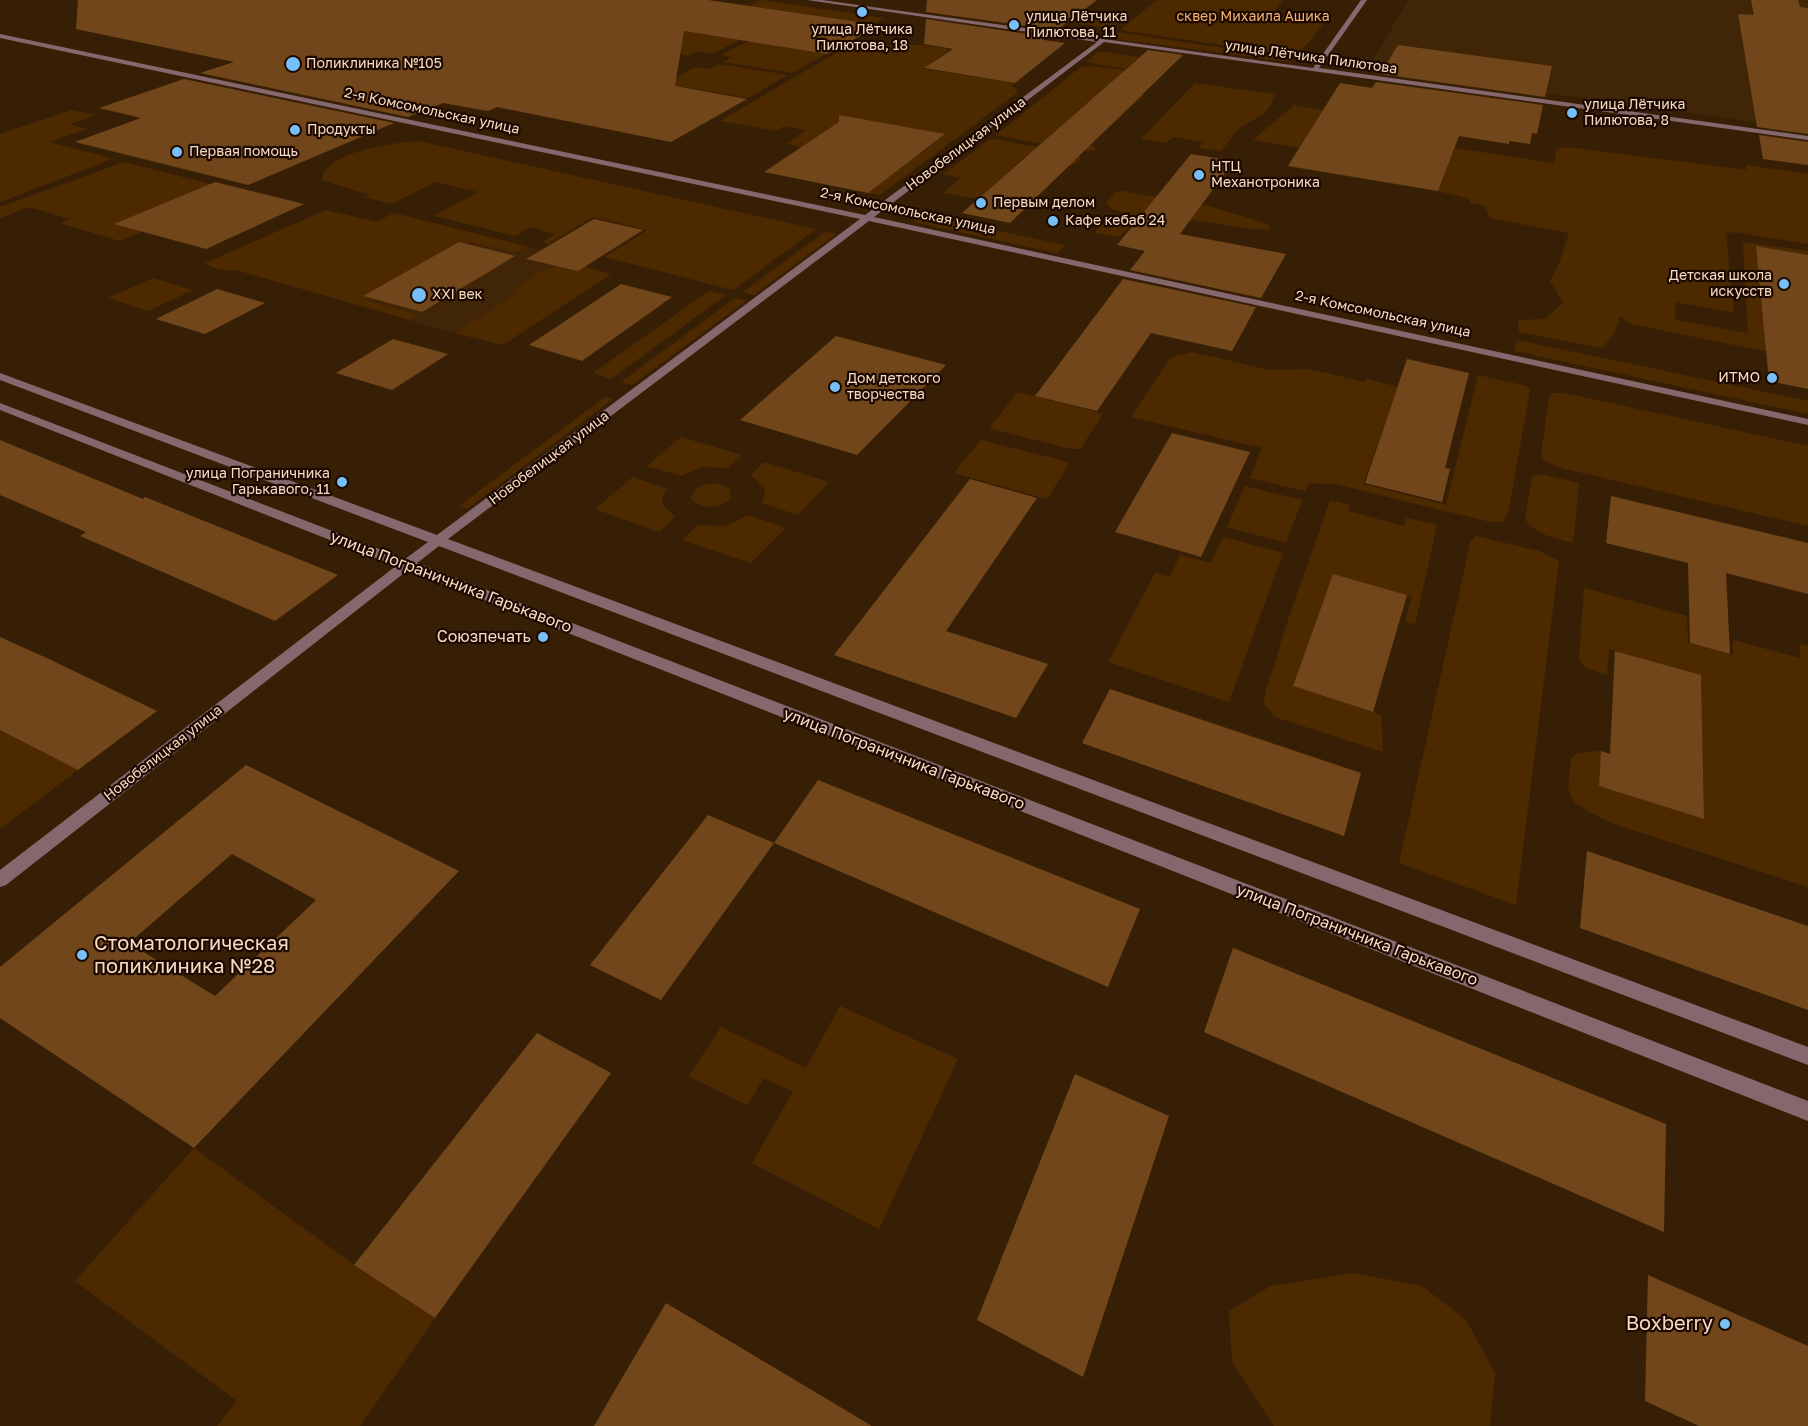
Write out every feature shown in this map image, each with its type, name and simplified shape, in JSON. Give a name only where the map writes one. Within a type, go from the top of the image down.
[{"type":"street","name":"улица Лётчика Пилютова","points":[[810,0],[1808,138]]},
{"type":"street","points":[[1315,70],[1364,0]]},
{"type":"street","name":"2-я Комсомольская улица","points":[[0,36],[868,218],[1808,422]]},
{"type":"street","name":"Новобелицкая улица","points":[[0,880],[407,564],[1102,41]]},
{"type":"street","name":"улица Пограничника Гарькавого","points":[[0,376],[1808,1056]]},
{"type":"street","name":"улица Пограничника Гарькавого","points":[[0,406],[1808,1111]]},
{"type":"shaded area","points":[[1408,0],[1808,0],[1808,129],[1368,69]]},
{"type":"shaded area","name":"XXI век","points":[[394,213],[575,258],[454,333],[236,270],[351,235]]},
{"type":"green space","points":[[761,0],[884,18],[874,24],[750,6]]},
{"type":"green space","points":[[995,0],[1116,16],[1121,21],[1110,28],[934,4]]},
{"type":"green space","name":"сквер Михаила Ашика","points":[[1157,0],[1284,0],[1270,16],[1325,22],[1297,56],[1120,30]]},
{"type":"green space","points":[[692,7],[757,31],[712,54],[697,51],[688,56],[632,46]]},
{"type":"green space","points":[[766,32],[828,53],[792,73],[723,62],[732,57],[721,55]]},
{"type":"green space","points":[[1118,32],[1294,59],[1291,62],[1116,39],[1112,36]]},
{"type":"green space","points":[[921,45],[950,49],[923,69],[1015,83],[1011,86],[1017,89],[1017,93],[880,195],[868,193],[883,146],[922,153],[945,134],[847,117],[816,150],[787,144],[806,130],[784,126],[777,131],[720,121],[848,46]]},
{"type":"green space","points":[[1099,51],[1139,57],[1125,69],[1086,62]]},
{"type":"green space","points":[[720,64],[788,75],[748,98],[686,87],[666,98],[643,94],[696,67],[709,69]]},
{"type":"green space","points":[[1093,66],[1136,72],[1105,89],[1144,95],[1090,145],[1095,147],[1095,150],[1077,151],[996,135],[1081,67]]},
{"type":"green space","points":[[1195,83],[1274,94],[1273,101],[1266,111],[1240,128],[1221,151],[1199,148],[1203,142],[1174,137],[1165,143],[1141,139]]},
{"type":"green space","points":[[1294,105],[1347,115],[1421,143],[1554,163],[1557,149],[1567,147],[1746,170],[1746,165],[1808,174],[1808,244],[1734,232],[1726,234],[1734,313],[1675,302],[1675,320],[1748,333],[1743,242],[1808,251],[1808,255],[1756,246],[1808,360],[1631,324],[1620,316],[1614,334],[1602,348],[1519,332],[1518,320],[1546,319],[1563,302],[1550,281],[1559,264],[1569,233],[1489,218],[1485,206],[1470,203],[1470,199],[1438,191],[1445,172],[1253,140]]},
{"type":"green space","points":[[72,110],[95,115],[70,124],[87,129],[49,142],[110,158],[0,202],[0,134]]},
{"type":"green space","points":[[994,139],[1073,154],[1080,157],[1080,160],[1071,166],[1025,157],[978,199],[943,193],[961,178],[943,174],[989,140]]},
{"type":"green space","points":[[418,141],[816,229],[733,290],[605,257],[647,230],[593,217],[548,244],[543,242],[555,234],[530,227],[515,236],[434,216],[478,192],[435,182],[391,204],[364,197],[369,195],[322,180],[326,170],[348,155],[362,150]]},
{"type":"green space","points":[[124,162],[237,191],[120,241],[60,223],[70,219],[29,207],[0,218],[0,207]]},
{"type":"green space","points":[[1122,191],[1209,206],[1268,224],[1271,230],[1174,217],[1166,229],[1133,223],[1119,237],[1094,233],[1111,215],[1122,216],[1125,213],[1112,209],[1106,203],[1116,192]]},
{"type":"green space","points":[[326,210],[376,222],[394,213],[529,247],[516,252],[468,242],[364,300],[416,314],[411,320],[236,270],[220,270],[205,263]]},
{"type":"green space","points":[[922,215],[1065,245],[1057,253],[913,222]]},
{"type":"green space","points":[[825,232],[836,234],[754,295],[743,292]]},
{"type":"green space","points":[[569,262],[611,274],[503,345],[454,333],[518,293],[512,291],[537,272]]},
{"type":"green space","points":[[153,278],[193,290],[148,311],[108,298]]},
{"type":"green space","points":[[709,291],[726,295],[611,379],[593,373]]},
{"type":"green space","points":[[735,298],[746,301],[632,385],[621,382]]},
{"type":"green space","points":[[1517,340],[1808,401],[1808,414],[1514,351]]},
{"type":"green space","points":[[1192,352],[1270,370],[1308,369],[1398,387],[1363,484],[1446,505],[1478,375],[1527,386],[1530,390],[1508,514],[1502,522],[1486,521],[1336,484],[1309,483],[1305,491],[1250,478],[1262,448],[1131,417],[1171,357]]},
{"type":"green space","points":[[1018,392],[1103,414],[1080,449],[1071,449],[992,429],[990,427]]},
{"type":"green space","points":[[1553,393],[1565,393],[1808,446],[1808,526],[1557,467],[1545,461],[1541,455],[1549,398]]},
{"type":"green space","points":[[605,397],[613,399],[467,509],[459,506]]},
{"type":"green space","points":[[681,437],[742,455],[728,468],[703,467],[681,476],[647,466]]},
{"type":"green space","points":[[981,440],[1065,461],[1069,464],[1047,499],[954,473]]},
{"type":"green space","points":[[764,462],[829,482],[798,515],[761,503],[765,493],[764,487],[751,475]]},
{"type":"green space","points":[[1541,474],[1579,483],[1573,543],[1534,529],[1525,519],[1532,476]]},
{"type":"green space","points":[[633,477],[667,489],[662,498],[662,504],[675,517],[659,532],[595,509]]},
{"type":"green space","points":[[716,483],[730,489],[731,498],[727,502],[713,507],[694,502],[691,497],[694,490],[705,484]]},
{"type":"green space","points":[[1245,486],[1302,500],[1286,543],[1227,527]]},
{"type":"green space","points":[[1330,500],[1350,505],[1348,511],[1404,526],[1406,518],[1437,525],[1415,625],[1405,621],[1412,597],[1333,574],[1293,686],[1381,715],[1383,752],[1275,717],[1264,704],[1288,619]]},
{"type":"green space","points":[[748,515],[786,528],[751,563],[682,540],[698,525],[726,526]]},
{"type":"green space","points":[[1476,536],[1539,551],[1559,561],[1516,905],[1399,863],[1471,540]]},
{"type":"green space","points":[[1223,537],[1283,553],[1229,702],[1108,662],[1155,573],[1170,577],[1180,555],[1211,563]]},
{"type":"green space","points":[[1584,588],[1687,616],[1688,643],[1733,655],[1733,640],[1800,658],[1800,644],[1808,646],[1808,887],[1614,824],[1574,802],[1568,788],[1571,759],[1576,753],[1601,751],[1599,786],[1704,819],[1701,675],[1609,649],[1607,675],[1584,667],[1579,659]]},
{"type":"green space","points":[[0,730],[78,770],[0,829]]},
{"type":"green space","points":[[840,1006],[958,1059],[879,1229],[752,1163],[793,1092],[764,1078],[747,1105],[689,1076],[721,1027],[806,1068]]},
{"type":"green space","points":[[194,1148],[354,1265],[435,1318],[360,1426],[217,1426],[237,1401],[75,1281]]},
{"type":"green space","points":[[1353,1273],[1422,1286],[1466,1320],[1495,1373],[1490,1426],[1274,1426],[1232,1362],[1229,1311],[1271,1286]]},
{"type":"building","points":[[78,0],[708,0],[880,25],[827,54],[684,31],[675,86],[747,99],[671,142],[497,107],[488,111],[443,103],[408,117],[200,73],[234,62],[76,29]]},
{"type":"building","points":[[927,0],[1097,0],[1057,30],[926,12]]},
{"type":"building","points":[[1751,0],[1798,0],[1800,7],[1808,8],[1808,134],[1757,127],[1738,14],[1754,15]]},
{"type":"building","points":[[926,19],[1048,37],[1044,40],[1065,43],[1015,83],[924,68],[953,49],[924,44]]},
{"type":"building","points":[[1398,45],[1552,66],[1545,97],[1380,74]]},
{"type":"building","points":[[1148,50],[1183,55],[1010,223],[962,213]]},
{"type":"building","points":[[184,79],[394,123],[248,185],[75,142],[141,118],[99,108]]},
{"type":"building","points":[[1376,82],[1543,105],[1537,134],[1532,133],[1530,144],[1509,141],[1509,144],[1459,136],[1438,191],[1288,166],[1340,83],[1372,88]]},
{"type":"building","points":[[839,115],[945,134],[868,193],[764,172],[839,122]]},
{"type":"building","points":[[1759,135],[1808,142],[1808,165],[1763,159]]},
{"type":"building","points":[[1191,154],[1234,161],[1180,234],[1286,254],[1261,298],[1130,270],[1145,251],[1117,245]]},
{"type":"building","points":[[215,182],[304,204],[206,249],[114,224]]},
{"type":"building","points":[[594,219],[643,230],[578,271],[526,259]]},
{"type":"building","points":[[459,242],[515,256],[422,312],[363,296]]},
{"type":"building","points":[[1756,246],[1808,255],[1808,389],[1769,381]]},
{"type":"building","points":[[1123,279],[1256,307],[1232,351],[1151,333],[1097,411],[1035,396]]},
{"type":"building","points":[[621,284],[672,297],[582,361],[529,345]]},
{"type":"building","points":[[217,289],[265,303],[205,334],[156,319]]},
{"type":"building","points":[[836,336],[946,365],[857,455],[740,420]]},
{"type":"building","points":[[393,339],[448,354],[392,390],[336,373]]},
{"type":"building","points":[[1407,359],[1469,373],[1445,468],[1450,469],[1442,502],[1365,483]]},
{"type":"building","points":[[1172,433],[1250,452],[1201,557],[1115,532]]},
{"type":"building","points":[[0,440],[338,575],[275,621],[80,536],[86,532],[0,495]]},
{"type":"building","points":[[970,479],[1037,498],[946,631],[1048,664],[1016,718],[834,655]]},
{"type":"building","points":[[1611,496],[1808,543],[1808,594],[1726,573],[1730,654],[1690,643],[1688,563],[1606,543]]},
{"type":"building","points":[[1333,574],[1407,595],[1373,712],[1293,686]]},
{"type":"building","points":[[0,637],[157,711],[78,770],[0,730]]},
{"type":"building","points":[[1615,651],[1701,675],[1704,819],[1599,786],[1601,751],[1610,754]]},
{"type":"building","points":[[1110,689],[1361,773],[1344,836],[1082,743]]},
{"type":"building","name":"Стоматологическая поликлиника №28","points":[[246,765],[459,871],[194,1148],[0,1018],[0,967]],"holes":[[[232,854],[316,900],[215,996],[129,943]]]},
{"type":"building","points":[[818,780],[1140,909],[1108,987],[774,843]]},
{"type":"building","points":[[708,815],[774,843],[661,1000],[590,965]]},
{"type":"building","points":[[1587,851],[1808,926],[1808,1010],[1580,928]]},
{"type":"building","points":[[1233,948],[1666,1124],[1664,1232],[1204,1032]]},
{"type":"building","points":[[537,1033],[611,1073],[435,1318],[354,1265]]},
{"type":"building","points":[[1075,1074],[1169,1116],[1083,1377],[977,1320]]},
{"type":"building","points":[[1648,1275],[1808,1346],[1808,1426],[1699,1426],[1645,1401]]},
{"type":"building","points":[[666,1303],[872,1426],[594,1426]]},
{"type":"place","name":"улица Лётчика Пилютова, 18","points":[[862,12]]},
{"type":"place","name":"улица Лётчика Пилютова, 11","points":[[1014,25]]},
{"type":"place","name":"Поликлиника №105","points":[[293,64]]},
{"type":"place","name":"улица Лётчика Пилютова, 8","points":[[1572,113]]},
{"type":"place","name":"Продукты","points":[[295,130]]},
{"type":"place","name":"Первая помощь","points":[[177,152]]},
{"type":"place","name":"НТЦ Механотроника","points":[[1199,175]]},
{"type":"place","name":"Первым делом","points":[[981,203]]},
{"type":"place","name":"Кафе кебаб 24","points":[[1053,221]]},
{"type":"place","name":"Детская школа искусств","points":[[1784,284]]},
{"type":"place","name":"XXI век","points":[[419,295]]},
{"type":"place","name":"ИТМО","points":[[1772,378]]},
{"type":"place","name":"Дом детского творчества","points":[[835,387]]},
{"type":"place","name":"улица Пограничника Гарькавого, 11","points":[[342,482]]},
{"type":"place","name":"Союзпечать","points":[[543,637]]},
{"type":"place","name":"Стоматологическая поликлиника №28","points":[[82,955]]},
{"type":"place","name":"Boxberry","points":[[1725,1324]]}]
